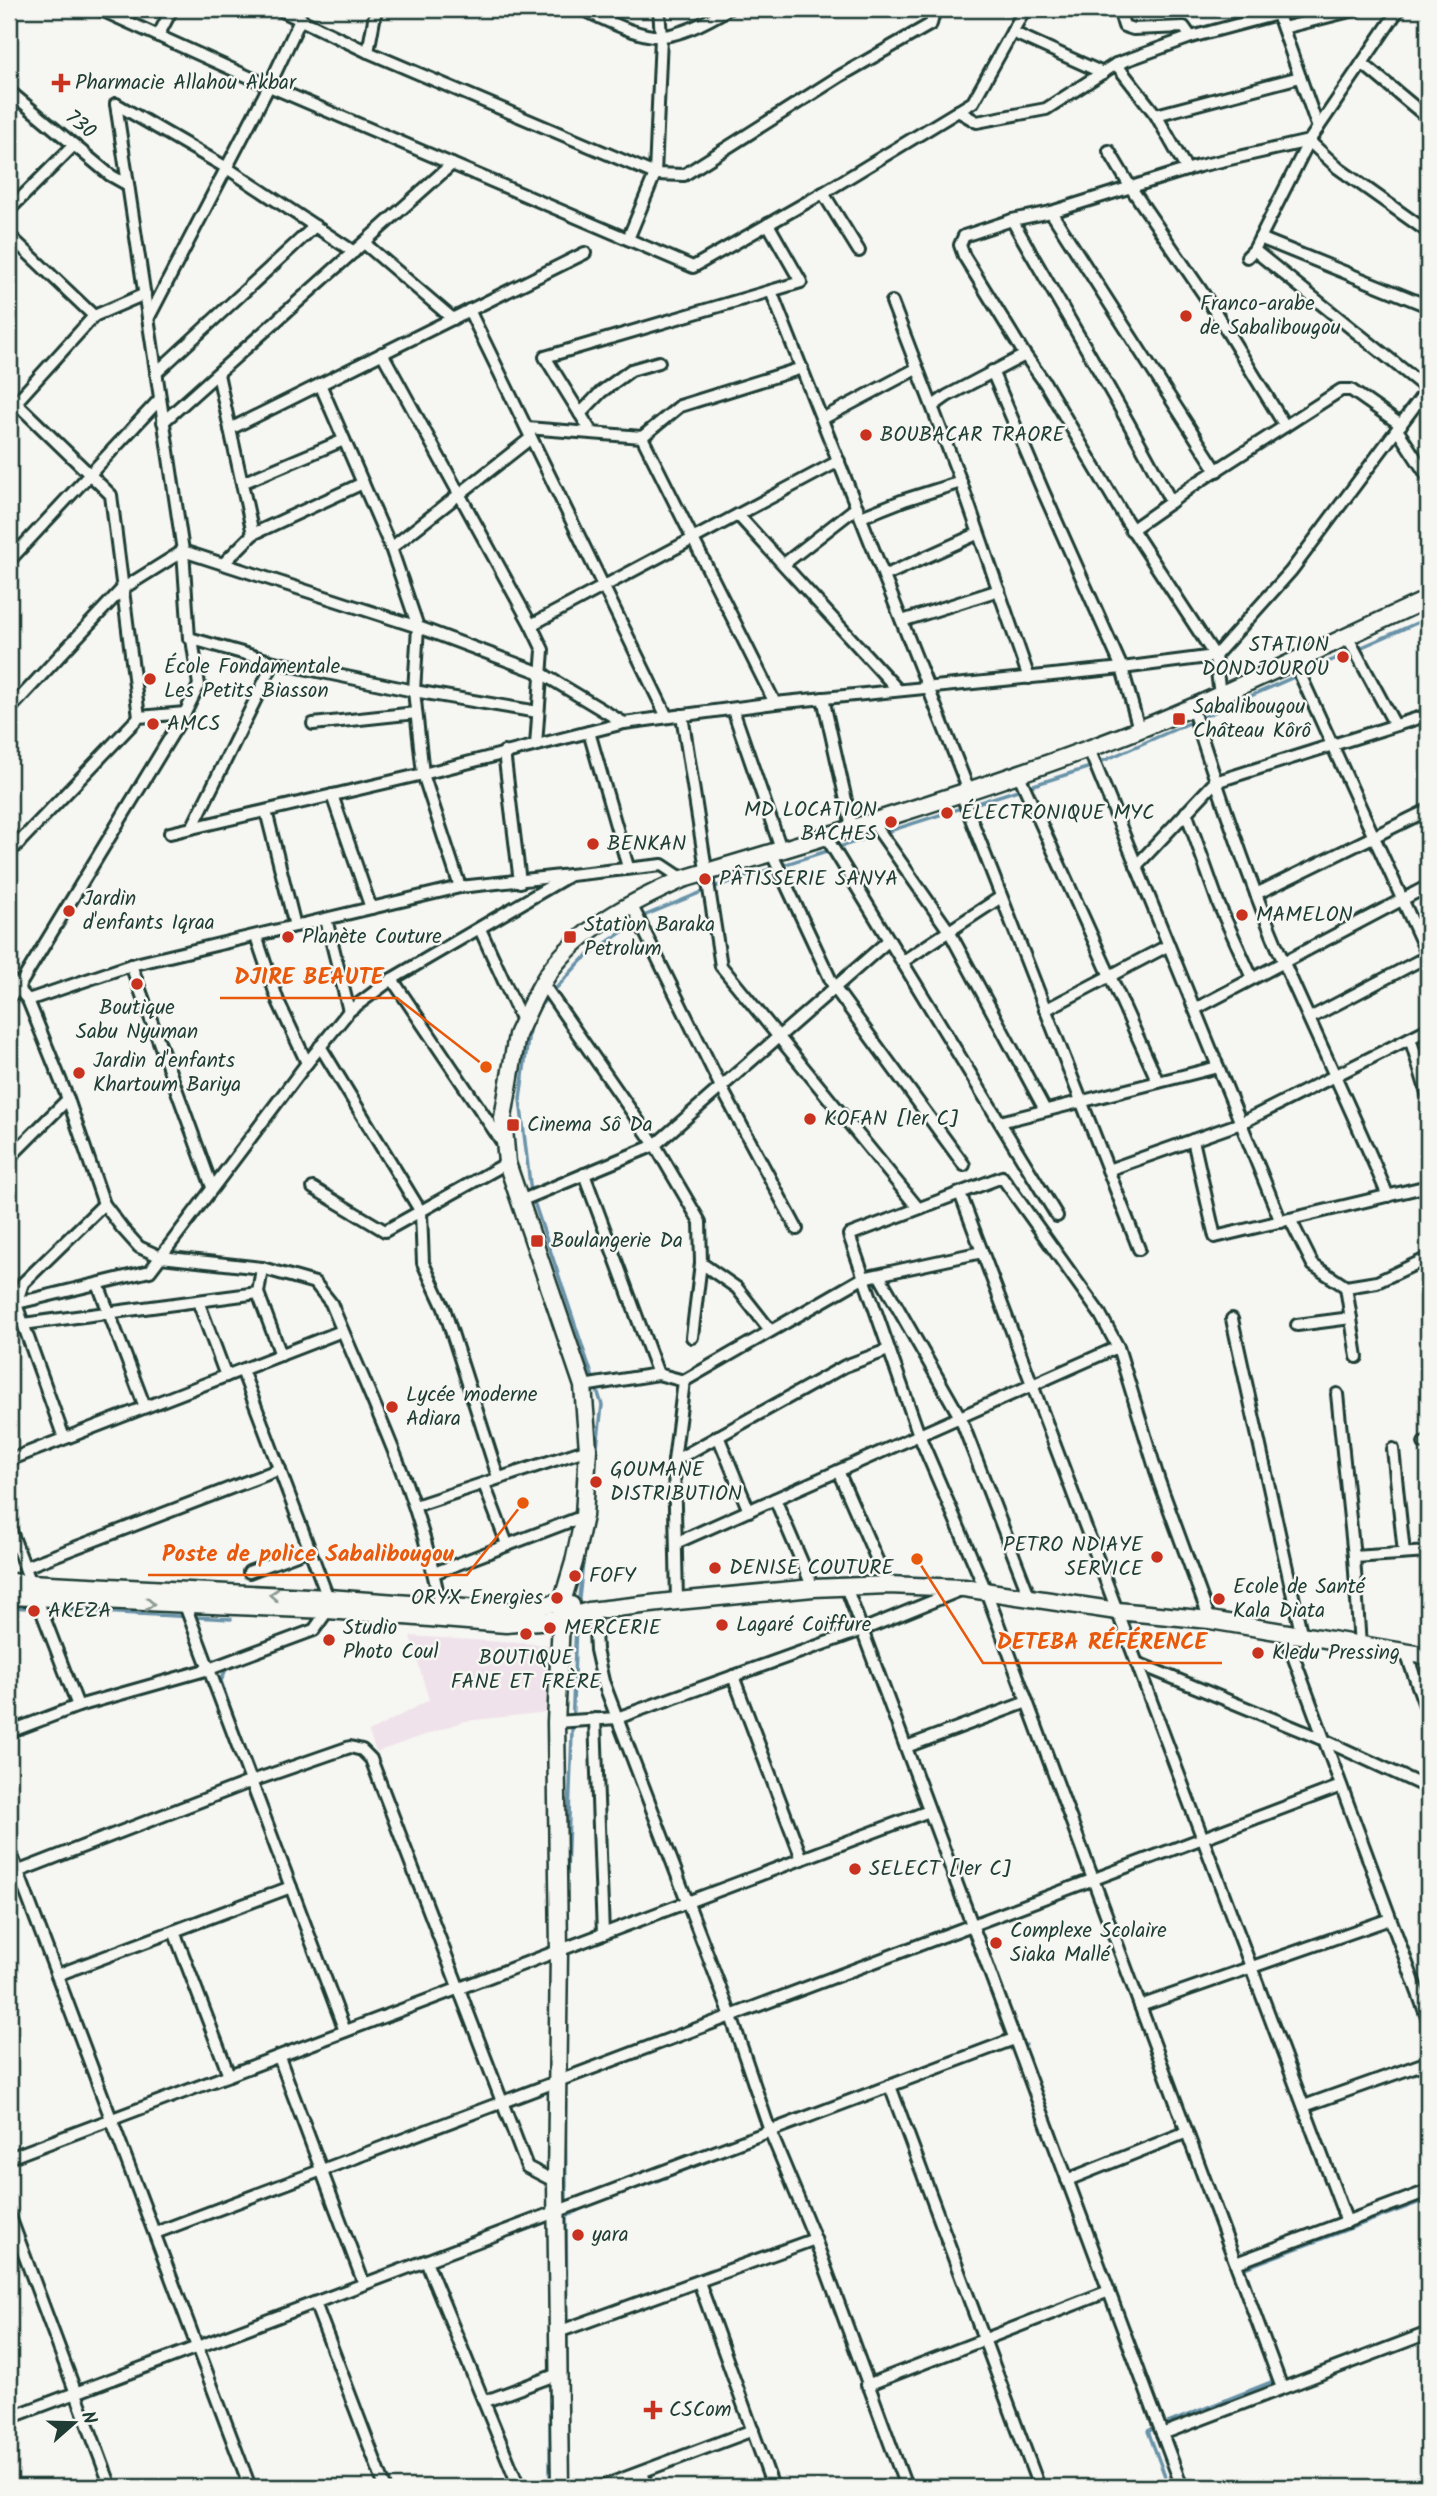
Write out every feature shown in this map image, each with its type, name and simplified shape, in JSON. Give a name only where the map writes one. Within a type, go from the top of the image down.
[{"type":"highway","points":[[1420,2487],[1428,2484]]},
{"type":"main road","points":[[560,2487],[556,2182],[559,1951],[555,1722],[561,1611],[584,1516],[588,1448],[583,1386],[507,1155],[503,1118],[517,1035],[556,963],[587,932],[631,904],[683,879],[965,792],[1089,749],[1192,708],[1428,599]]},
{"type":"main road","points":[[9,1582],[34,1590],[506,1611],[591,1610],[813,1588],[888,1585],[964,1588],[1118,1611],[1210,1620],[1428,1656]]},
{"type":"main road","points":[[9,1596],[34,1590]]},
{"type":"main road","points":[[328,1604],[506,1624],[561,1611]]},
{"type":"street","points":[[99,9],[269,86],[693,267],[973,102],[1025,9]]},
{"type":"street","points":[[158,36],[172,9]]},
{"type":"street","points":[[278,9],[368,52],[655,174],[684,175],[840,76],[931,24],[935,9]]},
{"type":"street","points":[[368,52],[376,9]]},
{"type":"street","points":[[581,9],[629,30],[661,37],[677,33],[728,9]]},
{"type":"street","points":[[628,239],[655,174],[661,37],[659,9]]},
{"type":"street","points":[[1119,9],[1124,26],[1133,29],[1184,27],[1191,37]]},
{"type":"street","points":[[1283,28],[1359,9]]},
{"type":"street","points":[[170,833],[423,774],[624,723],[775,703],[1029,678],[1215,656],[1292,571],[1428,389],[1250,253],[1309,141],[1399,9]]},
{"type":"street","points":[[958,111],[978,122],[1046,109],[1116,64],[1191,37],[1277,11],[1318,128]]},
{"type":"street","points":[[148,319],[269,86],[300,18]]},
{"type":"street","points":[[1012,32],[1103,74]]},
{"type":"street","points":[[1116,64],[1156,116],[1187,170]]},
{"type":"street","points":[[1362,64],[1428,118]]},
{"type":"street","points":[[1156,116],[1300,77]]},
{"type":"street","name":"730","points":[[9,91],[110,175],[128,185]]},
{"type":"street","points":[[9,998],[18,988],[185,713],[199,685],[192,639],[189,638],[183,551],[116,104],[227,168],[354,252]]},
{"type":"street","points":[[1220,695],[1215,656],[1131,530],[1045,383],[964,256],[960,245],[964,236],[1012,220],[1051,212],[1187,170],[1309,141]]},
{"type":"street","points":[[1309,141],[1338,168],[1428,232]]},
{"type":"street","points":[[9,210],[74,145]]},
{"type":"street","points":[[1109,151],[1211,305],[1285,426]]},
{"type":"street","points":[[163,422],[452,164]]},
{"type":"street","points":[[823,192],[859,251]]},
{"type":"street","points":[[1051,212],[1217,471]]},
{"type":"street","points":[[1012,220],[1132,427],[1171,502]]},
{"type":"street","points":[[592,433],[545,357],[801,282],[768,224]]},
{"type":"street","points":[[156,373],[315,226]]},
{"type":"street","points":[[9,235],[94,316]]},
{"type":"street","points":[[1260,238],[1428,306]]},
{"type":"street","points":[[364,243],[453,318]]},
{"type":"street","points":[[230,429],[585,253]]},
{"type":"street","points":[[771,291],[928,687],[1001,897],[1139,1249]]},
{"type":"street","points":[[139,717],[111,495],[11,403],[94,316],[145,294]]},
{"type":"street","points":[[892,302],[961,482],[1029,678]]},
{"type":"street","points":[[469,310],[667,717]]},
{"type":"street","points":[[382,354],[531,625],[542,650],[536,745]]},
{"type":"street","points":[[933,406],[1025,355]]},
{"type":"street","points":[[580,414],[601,392],[631,370],[659,362]]},
{"type":"street","points":[[391,548],[529,433],[592,433],[642,437],[680,406],[802,368]]},
{"type":"street","points":[[822,419],[916,369]]},
{"type":"street","points":[[992,371],[1122,668],[1139,729]]},
{"type":"street","points":[[218,373],[253,534]]},
{"type":"street","points":[[320,384],[391,548],[418,627],[414,691],[423,774],[460,887]]},
{"type":"street","points":[[1131,530],[1192,486],[1341,390],[1350,390],[1399,428],[1428,477]]},
{"type":"street","points":[[9,561],[160,400]]},
{"type":"street","points":[[642,437],[775,703]]},
{"type":"street","points":[[242,483],[344,440]]},
{"type":"street","points":[[531,625],[839,461]]},
{"type":"street","points":[[223,564],[253,534],[363,482]]},
{"type":"street","points":[[784,564],[859,512],[961,482]]},
{"type":"street","points":[[738,515],[898,690]]},
{"type":"street","points":[[884,576],[978,534]]},
{"type":"street","points":[[9,710],[122,589],[183,551],[418,627],[541,673],[624,723]]},
{"type":"street","points":[[902,621],[999,590]]},
{"type":"street","points":[[1347,636],[1395,725]]},
{"type":"street","points":[[192,639],[274,662],[414,691],[538,712]]},
{"type":"street","points":[[192,828],[274,662]]},
{"type":"street","points":[[1294,662],[1428,956],[1310,1018]]},
{"type":"street","points":[[823,698],[852,827]]},
{"type":"street","points":[[1192,708],[1215,782],[1256,894],[1388,1196]]},
{"type":"street","points":[[733,710],[776,851],[834,987],[964,1166]]},
{"type":"street","points":[[9,853],[139,717],[185,713]]},
{"type":"street","points":[[313,724],[416,713]]},
{"type":"street","points":[[682,715],[722,966],[918,1208]]},
{"type":"street","points":[[1136,866],[1215,782],[1428,715]]},
{"type":"street","points":[[589,732],[628,867]]},
{"type":"street","points":[[1089,749],[1241,1123],[1286,1220],[1313,1265],[1346,1287],[1377,1282],[1428,1258]]},
{"type":"street","points":[[504,752],[520,881]]},
{"type":"street","points":[[1018,773],[1158,1082]]},
{"type":"street","points":[[332,795],[371,908]]},
{"type":"street","points":[[1256,894],[1428,810]]},
{"type":"street","points":[[266,811],[295,926]]},
{"type":"street","points":[[1185,812],[1219,905],[1252,978]]},
{"type":"street","points":[[872,821],[949,931],[1045,1110]]},
{"type":"street","points":[[9,833],[19,843]]},
{"type":"street","points":[[825,835],[1057,1216]]},
{"type":"street","points":[[28,1000],[131,965],[460,887],[662,865],[683,879]]},
{"type":"street","points":[[12,1304],[150,1271],[349,1011],[392,979],[570,875]]},
{"type":"street","points":[[1195,1009],[1428,886]]},
{"type":"street","points":[[902,962],[1001,897]]},
{"type":"street","points":[[631,904],[722,1087],[797,1229]]},
{"type":"street","points":[[326,919],[349,1011]]},
{"type":"street","points":[[480,929],[523,1023]]},
{"type":"street","points":[[256,936],[278,1001],[307,1063]]},
{"type":"street","points":[[520,1201],[655,1145],[889,940]]},
{"type":"street","points":[[1045,1010],[1169,945]]},
{"type":"street","points":[[131,965],[212,1187]]},
{"type":"street","points":[[9,978],[28,1000],[68,1099],[104,1204],[139,1247],[161,1257],[262,1268],[315,1283],[331,1303],[415,1506],[434,1573],[440,1606]]},
{"type":"street","points":[[313,1188],[385,1231],[421,1212],[507,1155],[392,979]]},
{"type":"street","points":[[543,984],[655,1145],[700,1222],[701,1263],[692,1337]]},
{"type":"street","points":[[1108,1170],[1241,1123],[1428,1029]]},
{"type":"street","points":[[1410,1038],[1428,1097]]},
{"type":"street","points":[[320,1046],[421,1212],[423,1263],[444,1308],[498,1477]]},
{"type":"street","points":[[999,1122],[1218,1067]]},
{"type":"street","points":[[9,1158],[68,1099]]},
{"type":"street","points":[[1193,1139],[1215,1237],[1428,1186]]},
{"type":"street","points":[[584,1174],[659,1374]]},
{"type":"street","points":[[1210,1620],[1159,1481],[1118,1347],[1100,1314],[1002,1177],[849,1236],[919,1435],[986,1591],[1282,2388]]},
{"type":"street","points":[[960,1192],[1347,2222]]},
{"type":"street","points":[[12,1304],[23,1283],[104,1204]]},
{"type":"street","points":[[583,1386],[659,1374],[684,1381],[863,1278],[982,1252]]},
{"type":"street","points":[[701,1263],[737,1288],[770,1330]]},
{"type":"street","points":[[262,1268],[258,1293],[281,1354]]},
{"type":"street","points":[[879,1275],[960,1417],[1031,1598]]},
{"type":"street","points":[[98,1284],[145,1407]]},
{"type":"street","points":[[1346,1287],[1357,1357]]},
{"type":"street","points":[[23,1324],[258,1293]]},
{"type":"street","points":[[198,1301],[226,1376]]},
{"type":"street","points":[[12,1304],[23,1324],[64,1438]]},
{"type":"street","points":[[1297,1325],[1351,1318]]},
{"type":"street","points":[[1232,1319],[1302,1637]]},
{"type":"street","points":[[9,1460],[342,1331]]},
{"type":"street","points":[[677,1542],[1118,1347]]},
{"type":"street","points":[[674,1461],[845,1366],[888,1350]]},
{"type":"street","points":[[9,1732],[78,1706],[209,1669],[314,1630],[328,1604],[242,1370]]},
{"type":"street","points":[[677,1601],[674,1461],[684,1381]]},
{"type":"street","points":[[1337,1394],[1354,1557],[1360,1646]]},
{"type":"street","points":[[718,1436],[749,1511]]},
{"type":"street","points":[[415,1506],[588,1448]]},
{"type":"street","points":[[1393,1449],[1404,1553]]},
{"type":"street","points":[[24,1567],[280,1469]]},
{"type":"street","points":[[838,1471],[888,1585]]},
{"type":"street","points":[[484,1484],[507,1544]]},
{"type":"street","points":[[775,1499],[813,1588]]},
{"type":"street","points":[[434,1573],[584,1516]]},
{"type":"street","points":[[9,1526],[78,1706]]},
{"type":"street","points":[[249,1572],[310,1549]]},
{"type":"street","points":[[1354,1557],[1428,1552]]},
{"type":"street","points":[[846,1587],[1182,2487]]},
{"type":"street","points":[[555,1722],[617,1718],[862,1630],[964,1588]]},
{"type":"street","points":[[182,1598],[345,2031]]},
{"type":"street","points":[[591,1610],[603,1681],[906,2487]]},
{"type":"street","points":[[1284,1634],[1428,2020]]},
{"type":"street","points":[[1406,1653],[1428,1714]]},
{"type":"street","points":[[1137,1663],[1324,1740],[1428,1788]]},
{"type":"street","points":[[733,1676],[802,1859]]},
{"type":"street","points":[[906,1747],[1027,1702]]},
{"type":"street","points":[[596,1719],[603,1934]]},
{"type":"street","points":[[13,1873],[252,1781],[350,1747],[362,1750],[371,1759],[527,2167],[556,2182]]},
{"type":"street","points":[[155,2234],[1341,1786]]},
{"type":"street","points":[[9,2158],[929,1811]]},
{"type":"street","points":[[9,1848],[13,1873],[58,1975],[250,2487]]},
{"type":"street","points":[[58,1975],[291,1887]]},
{"type":"street","points":[[1140,2006],[1390,1919]]},
{"type":"street","points":[[174,1931],[229,2075]]},
{"type":"street","points":[[9,2418],[1014,2039]]},
{"type":"street","points":[[279,2057],[364,2284]]},
{"type":"street","points":[[1304,2106],[1428,2062]]},
{"type":"street","points":[[890,2086],[1039,2487]]},
{"type":"street","points":[[1067,2180],[1187,2132]]},
{"type":"street","points":[[1236,2263],[1428,2192]]},
{"type":"street","points":[[9,2214],[111,2487]]},
{"type":"street","points":[[558,2332],[815,2239]]},
{"type":"street","points":[[426,2261],[519,2487]]},
{"type":"street","points":[[699,2282],[773,2487]]},
{"type":"street","points":[[867,2385],[1109,2291]]},
{"type":"street","points":[[315,2303],[385,2487]]},
{"type":"street","points":[[1162,2434],[1428,2335]]},
{"type":"street","points":[[486,2402],[558,2374]]},
{"type":"street","points":[[601,2487],[753,2430]]},
{"type":"street","points":[[642,2472],[647,2487]]},
{"type":"shaded area","points":[[410,1636],[550,1645],[548,1712],[465,1721],[376,1752],[369,1732],[429,1700]]},
{"type":"waterway","points":[[538,1008],[582,960],[646,915],[714,887],[1087,768],[1428,618]]},
{"type":"waterway","points":[[530,1023],[520,1099],[531,1193],[602,1405],[594,1471]]},
{"type":"waterway","points":[[578,1607],[585,1545]]},
{"type":"waterway","points":[[9,1607],[231,1619]]},
{"type":"waterway","points":[[566,1900],[576,1621]]},
{"type":"waterway","points":[[231,1666],[226,1669],[221,1681],[246,1753]]},
{"type":"waterway","points":[[1001,2049],[1026,2045]]},
{"type":"waterway","points":[[565,2059],[568,2487]]},
{"type":"waterway","points":[[615,2195],[837,2111]]},
{"type":"waterway","points":[[1237,2257],[1428,2185]]},
{"type":"waterway","points":[[1239,2270],[1428,2199]]},
{"type":"waterway","points":[[564,2218],[591,2203]]},
{"type":"waterway","points":[[550,2373],[549,2221],[553,2221]]},
{"type":"waterway","points":[[550,2381],[550,2487]]},
{"type":"waterway","points":[[1169,2487],[1148,2431],[1274,2381]]},
{"type":"waterway","points":[[1398,2487],[1416,2480]]},
{"type":"place","name":"Pharmacie Allahou Akbar","points":[[61,83]]},
{"type":"place","name":"Franco-arabe de Sabalibougou","points":[[1186,316]]},
{"type":"place","name":"BOUBACAR TRAORE","points":[[866,435]]},
{"type":"place","name":"STATION DONDJOUROU","points":[[1343,657]]},
{"type":"place","name":"École Fondamentale Les Petits Biasson","points":[[150,679]]},
{"type":"place","name":"Sabalibougou Château Kôrô","points":[[1179,719]]},
{"type":"place","name":"AMCS","points":[[153,724]]},
{"type":"place","name":"ÉLECTRONIQUE MYC","points":[[947,813]]},
{"type":"place","name":"MD LOCATION BACHES","points":[[891,822]]},
{"type":"place","name":"BENKAN","points":[[593,844]]},
{"type":"place","name":"PÂTISSERIE SANYA","points":[[705,879]]},
{"type":"place","name":"Jardin d'enfants Iqraa","points":[[69,911]]},
{"type":"place","name":"MAMELON","points":[[1242,915]]},
{"type":"place","name":"Planète Couture","points":[[288,937]]},
{"type":"place","name":"Station Baraka Petrolum","points":[[570,937]]},
{"type":"place","name":"Boutique Sabu Nyuman","points":[[137,984]]},
{"type":"place","name":"DJIRE BEAUTE","points":[[486,1067]]},
{"type":"place","name":"Jardin d'enfants Khartoum Bariya","points":[[79,1073]]},
{"type":"place","name":"KOFAN [1er C]","points":[[810,1119]]},
{"type":"place","name":"Cinema Sô Da","points":[[513,1125]]},
{"type":"place","name":"Boulangerie Da","points":[[537,1241]]},
{"type":"place","name":"Lycée moderne Adiara","points":[[392,1407]]},
{"type":"place","name":"GOUMANE DISTRIBUTION","points":[[596,1482]]},
{"type":"place","name":"Poste de police Sabalibougou","points":[[523,1503]]},
{"type":"place","name":"PETRO NDIAYE SERVICE","points":[[1157,1557]]},
{"type":"place","name":"DETEBA RÉFÉRENCE","points":[[917,1559]]},
{"type":"place","name":"DENISE COUTURE","points":[[715,1568]]},
{"type":"place","name":"FOFY","points":[[575,1576]]},
{"type":"place","name":"ORYX Energies","points":[[557,1598]]},
{"type":"place","name":"Ecole de Santé Kala Diata","points":[[1219,1599]]},
{"type":"place","name":"AKEZA","points":[[34,1611]]},
{"type":"place","name":"Lagaré Coiffure","points":[[722,1625]]},
{"type":"place","name":"MERCERIE","points":[[550,1628]]},
{"type":"place","name":"BOUTIQUE FANE ET FRÈRE","points":[[526,1634]]},
{"type":"place","name":"Studio Photo Coul","points":[[329,1640]]},
{"type":"place","name":"Kledu Pressing","points":[[1258,1653]]},
{"type":"place","name":"SELECT [1er C]","points":[[855,1869]]},
{"type":"place","name":"Complexe Scolaire Siaka Mallé","points":[[996,1943]]},
{"type":"place","name":"yara","points":[[578,2235]]},
{"type":"place","name":"CSCom","points":[[653,2410]]}]
